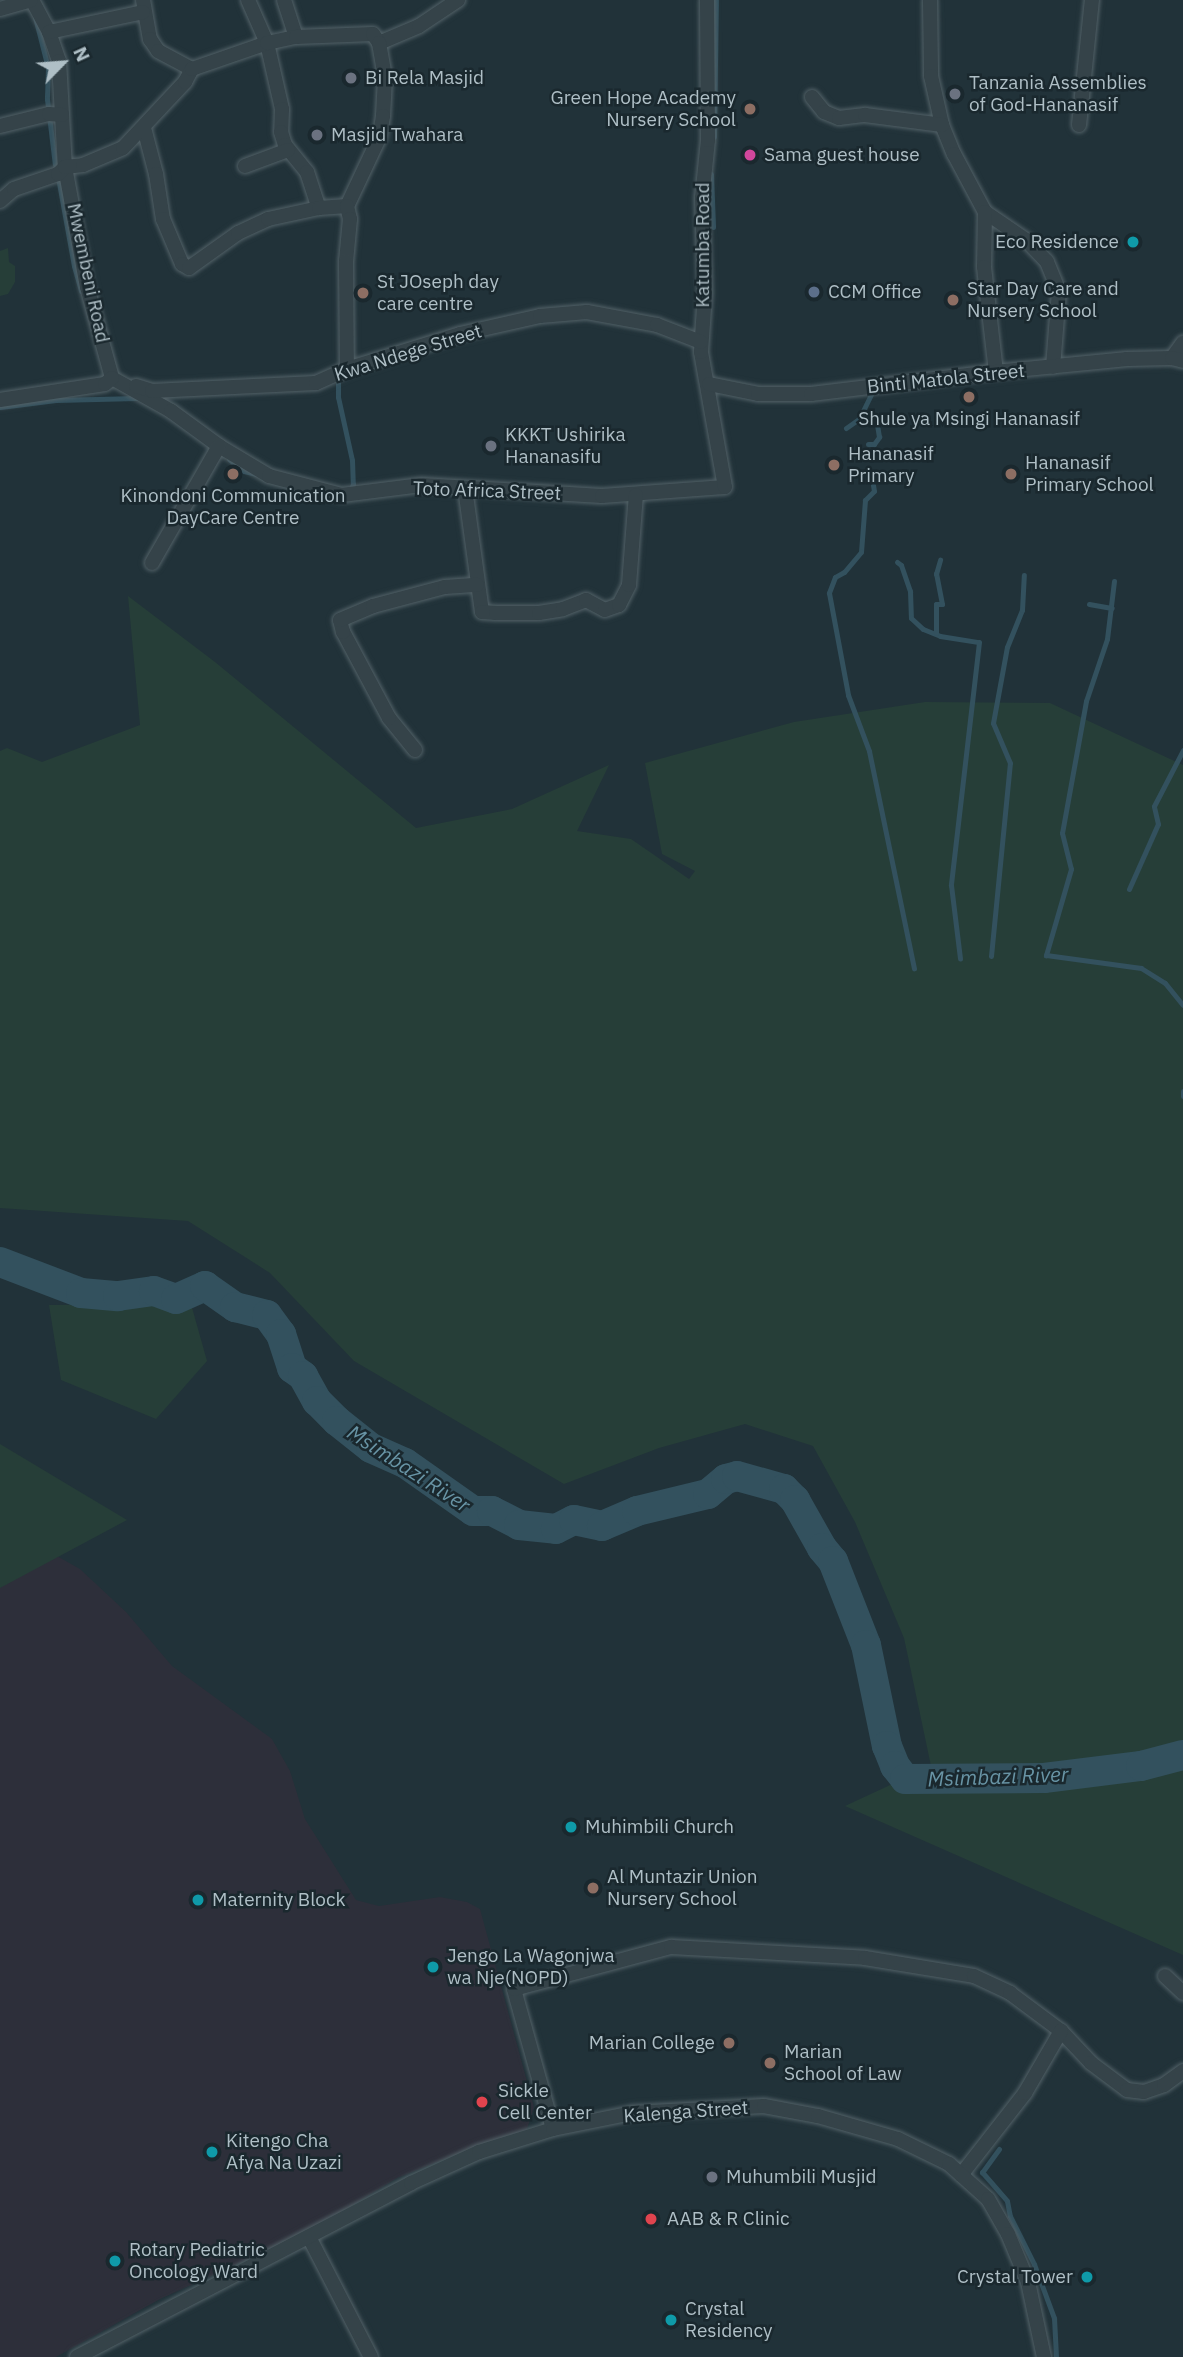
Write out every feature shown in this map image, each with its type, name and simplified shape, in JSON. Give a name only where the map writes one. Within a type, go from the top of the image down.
[{"type":"street","points":[[0,9],[31,0]]},
{"type":"street","name":"Mwembeni Road","points":[[31,0],[49,32],[59,61],[65,167],[87,287],[112,378]]},
{"type":"street","points":[[248,0],[267,43],[282,109],[281,132],[288,150],[307,172],[319,208]]},
{"type":"street","points":[[284,0],[296,37]]},
{"type":"street","points":[[379,43],[419,26],[458,0]]},
{"type":"street","name":"Katumba Road","points":[[707,0],[708,140],[702,198],[705,293],[701,341],[726,487]]},
{"type":"street","points":[[930,0],[931,76],[942,125],[954,154],[985,212],[1026,240],[1047,262],[1059,291],[1053,367]]},
{"type":"street","points":[[1079,125],[1091,0]]},
{"type":"street","points":[[49,32],[143,6],[150,39],[158,51],[192,69]]},
{"type":"street","points":[[0,201],[14,190],[58,174],[65,167],[83,165],[123,148],[185,82],[192,69],[267,43],[296,37],[373,34],[379,43],[385,78],[380,135],[347,206],[350,219],[346,261],[347,369]]},
{"type":"street","points":[[812,97],[824,112],[839,118],[865,116],[942,125]]},
{"type":"street","points":[[0,126],[49,114],[62,115]]},
{"type":"street","points":[[144,128],[156,174],[163,219],[182,264],[189,268],[268,219],[319,208],[347,206]]},
{"type":"street","points":[[245,166],[288,150]]},
{"type":"street","points":[[985,212],[984,267],[996,372]]},
{"type":"street","name":"Kwa Ndege Street","points":[[112,378],[152,391],[316,383],[347,369],[460,334],[540,316],[587,312],[657,325],[701,341]]},
{"type":"street","points":[[1177,359],[1183,343]]},
{"type":"street","name":"Binti Matola Street","points":[[709,384],[758,394],[799,395],[996,372],[1177,359]]},
{"type":"street","points":[[0,400],[105,384],[112,378]]},
{"type":"street","name":"Toto Africa Street","points":[[112,378],[171,411],[219,446],[269,475],[342,495],[421,485],[636,495],[726,487]]},
{"type":"street","points":[[152,564],[219,446]]},
{"type":"street","points":[[466,488],[482,612],[539,612],[563,609],[586,600],[605,610],[619,604],[629,585],[636,495]]},
{"type":"street","points":[[415,750],[389,718],[343,632],[340,620],[373,606],[445,587],[477,585]]},
{"type":"street","points":[[553,2129],[514,1989],[671,1947],[865,1958],[974,1976],[1010,1993],[1061,2031],[1091,2063],[1127,2090],[1143,2092],[1164,2085],[1183,2071]]},
{"type":"street","points":[[1166,1976],[1183,1993]]},
{"type":"street","points":[[961,2175],[1025,2092],[1061,2031]]},
{"type":"street","name":"Kalenga Street","points":[[77,2357],[411,2183],[479,2152],[553,2129],[632,2113],[765,2106],[818,2116],[898,2139],[949,2164],[988,2199],[1008,2234],[1028,2282],[1044,2357]]},
{"type":"street","points":[[309,2236],[371,2357]]},
{"type":"shaded area","points":[[0,1524],[80,1569],[126,1612],[172,1666],[272,1739],[290,1771],[305,1819],[356,1900],[379,1906],[440,1897],[467,1902],[480,1909],[534,2107],[525,2135],[455,2155],[397,2178],[309,2232],[160,2299],[56,2357],[0,2357]]},
{"type":"green space","points":[[8,248],[9,262],[15,266],[15,282],[8,294],[0,296],[0,251]]},
{"type":"green space","points":[[128,596],[215,662],[416,828],[512,809],[609,765],[577,831],[631,839],[689,879],[695,871],[662,854],[645,763],[794,722],[925,702],[1050,703],[1183,765],[1183,1955],[845,1806],[931,1766],[904,1638],[855,1522],[813,1446],[745,1424],[659,1448],[564,1484],[354,1361],[270,1273],[188,1221],[0,1208],[0,751],[7,748],[42,762],[140,725]]},
{"type":"green space","points":[[191,1304],[207,1361],[156,1419],[61,1380],[49,1305]]},
{"type":"green space","points":[[0,1444],[127,1520],[0,1588]]},
{"type":"waterway","points":[[714,137],[716,0]]},
{"type":"waterway","points":[[35,17],[48,68],[47,99],[55,165]]},
{"type":"waterway","points":[[711,174],[713,227]]},
{"type":"waterway","points":[[58,177],[81,291]]},
{"type":"waterway","points":[[338,376],[338,397],[352,460],[353,484],[349,493]]},
{"type":"waterway","points":[[846,428],[859,419],[873,390]]},
{"type":"waterway","points":[[0,407],[56,400],[137,398]]},
{"type":"waterway","points":[[868,444],[874,444],[879,437],[876,418]]},
{"type":"waterway","points":[[229,459],[244,471],[256,474]]},
{"type":"waterway","points":[[873,485],[874,491],[865,500],[861,552],[844,572],[835,577],[829,593],[848,695],[869,751],[914,968]]},
{"type":"waterway","points":[[936,633],[936,604],[942,604],[936,574],[940,560]]},
{"type":"waterway","points":[[897,562],[901,565],[910,591],[911,618],[923,629],[940,636],[979,642],[951,885],[960,958]]},
{"type":"waterway","points":[[991,956],[1010,763],[993,723],[1007,647],[1022,610],[1024,575]]},
{"type":"waterway","points":[[1114,581],[1107,639],[1086,701],[1062,833],[1071,869],[1046,955],[1141,968],[1165,983],[1183,1005]]},
{"type":"waterway","points":[[1089,604],[1112,608]]},
{"type":"waterway","points":[[1129,889],[1158,824],[1154,806],[1183,750]]},
{"type":"waterway","points":[[1183,1091],[1183,1096]]},
{"type":"waterway","name":"Msimbazi River","points":[[0,1262],[81,1293],[118,1296],[154,1291],[176,1299],[205,1286],[235,1307],[267,1315],[281,1334],[292,1368],[303,1376],[317,1401],[337,1421],[371,1448],[405,1463],[473,1511],[492,1511],[519,1525],[556,1529],[574,1520],[602,1526],[637,1511],[708,1494],[726,1479],[737,1476],[784,1489],[795,1500],[822,1548],[833,1561],[866,1645],[887,1746],[895,1766],[905,1779],[1044,1778],[1141,1766],[1183,1755]]},
{"type":"waterway","points":[[999,2149],[982,2172],[1007,2201],[1010,2216],[1034,2264],[1054,2318],[1056,2357]]},
{"type":"place","name":"Bi Rela Masjid","points":[[351,78]]},
{"type":"place","name":"Tanzania Assemblies of God-Hananasif","points":[[955,94]]},
{"type":"place","name":"Green Hope Academy Nursery School","points":[[750,109]]},
{"type":"place","name":"Masjid Twahara","points":[[317,135]]},
{"type":"place","name":"Sama guest house","points":[[750,155]]},
{"type":"place","name":"Eco Residence","points":[[1133,242]]},
{"type":"place","name":"CCM Office","points":[[814,292]]},
{"type":"place","name":"St JOseph day care centre","points":[[363,293]]},
{"type":"place","name":"Star Day Care and Nursery School","points":[[953,300]]},
{"type":"place","name":"Shule ya Msingi Hananasif","points":[[969,397]]},
{"type":"place","name":"KKKT Ushirika Hananasifu","points":[[491,446]]},
{"type":"place","name":"Hananasif Primary","points":[[834,465]]},
{"type":"place","name":"Kinondoni Communication DayCare Centre","points":[[233,474]]},
{"type":"place","name":"Hananasif Primary School","points":[[1011,474]]},
{"type":"place","name":"Muhimbili Church","points":[[571,1827]]},
{"type":"place","name":"Al Muntazir Union Nursery School","points":[[593,1888]]},
{"type":"place","name":"Maternity Block","points":[[198,1900]]},
{"type":"place","name":"Jengo La Wagonjwa wa Nje(NOPD)","points":[[433,1967]]},
{"type":"place","name":"Marian College","points":[[729,2043]]},
{"type":"place","name":"Marian School of Law","points":[[770,2063]]},
{"type":"place","name":"Sickle Cell Center","points":[[482,2102]]},
{"type":"place","name":"Kitengo Cha Afya Na Uzazi","points":[[212,2152]]},
{"type":"place","name":"Muhumbili Musjid","points":[[712,2177]]},
{"type":"place","name":"AAB & R Clinic","points":[[651,2219]]},
{"type":"place","name":"Rotary Pediatric Oncology Ward","points":[[115,2261]]},
{"type":"place","name":"Crystal Tower","points":[[1087,2277]]},
{"type":"place","name":"Crystal Residency","points":[[671,2320]]}]
